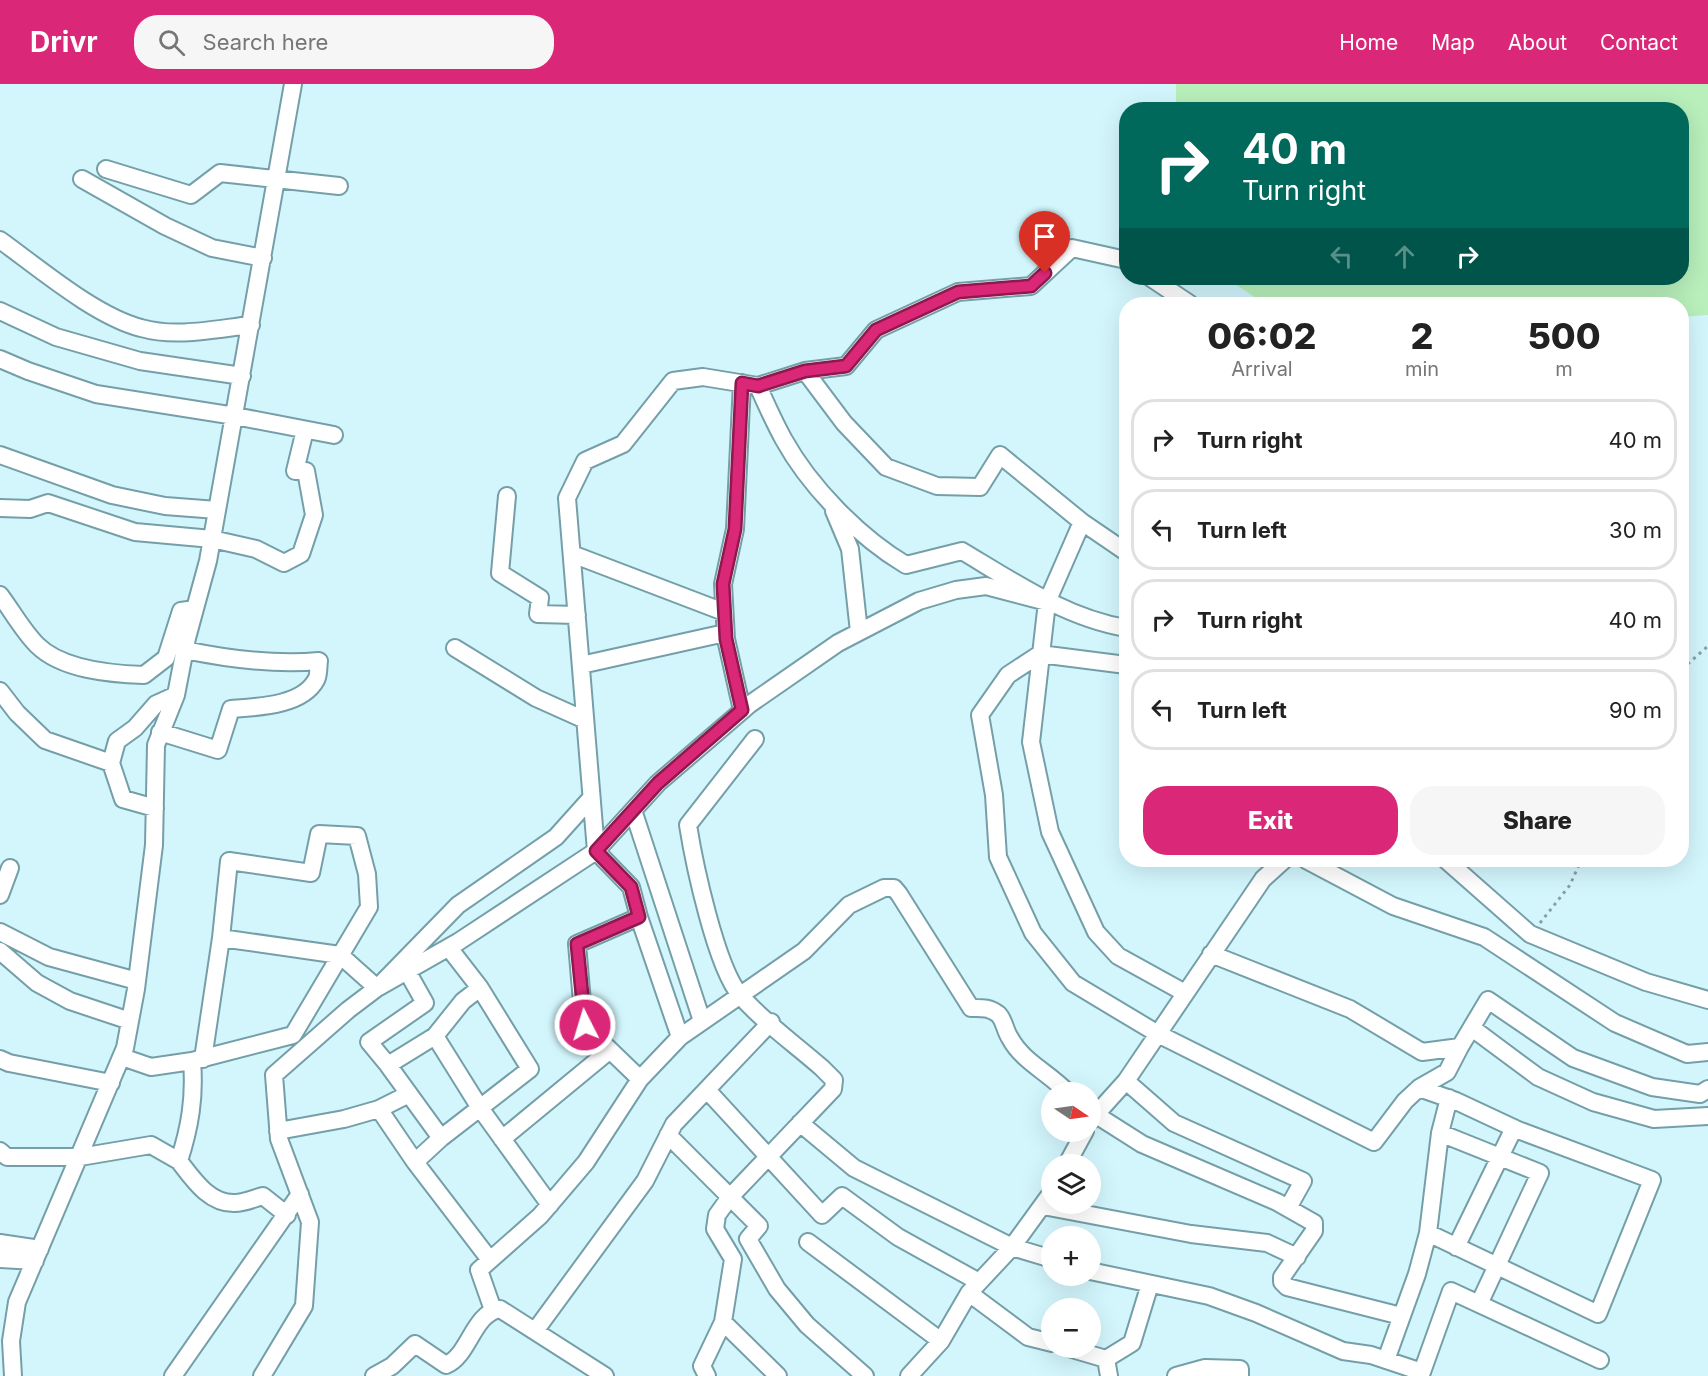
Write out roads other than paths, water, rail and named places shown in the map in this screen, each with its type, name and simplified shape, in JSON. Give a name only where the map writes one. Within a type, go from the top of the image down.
[{"type":"street","points":[[13,1376],[6,1352],[16,1302],[122,1057],[130,1021],[154,845],[156,745],[176,695],[212,539],[292,84]]},
{"type":"street","points":[[106,169],[191,195],[220,173],[339,186]]},
{"type":"street","points":[[82,179],[165,226],[212,248],[262,258]]},
{"type":"street","points":[[0,240],[93,306],[140,328],[183,333],[251,325]]},
{"type":"street","points":[[680,1037],[631,887],[596,851],[567,498],[585,462],[623,444],[673,381],[703,377],[750,384],[805,371],[846,366],[876,330],[958,292],[1031,286],[1072,248],[1119,258]]},
{"type":"street","points":[[1162,285],[1180,297]]},
{"type":"street","points":[[0,311],[56,338],[113,354],[140,361],[242,376]]},
{"type":"street","points":[[0,359],[96,394],[235,416],[334,435]]},
{"type":"street","points":[[805,371],[844,423],[886,467],[937,486],[980,487],[1000,455],[1083,522],[1119,547]]},
{"type":"street","points":[[750,384],[785,442],[831,505],[850,549],[859,632]]},
{"type":"street","points":[[742,710],[725,633],[723,584],[735,529],[750,384]]},
{"type":"street","points":[[0,508],[30,509],[48,503],[135,532],[212,539],[256,549],[284,563],[301,554],[314,515],[306,471],[295,471],[305,430]]},
{"type":"street","points":[[0,455],[112,495],[165,506],[217,510]]},
{"type":"street","points":[[507,496],[500,573],[540,598],[538,614],[577,615]]},
{"type":"street","points":[[831,505],[885,552],[906,565],[962,551],[1047,602]]},
{"type":"street","points":[[1083,522],[1047,602],[1040,654],[1031,742],[1050,832],[1096,932],[1118,956],[1185,993]]},
{"type":"street","points":[[572,554],[724,612]]},
{"type":"street","points":[[262,1376],[304,1306],[310,1222],[278,1131],[274,1075],[348,1010],[377,988],[449,948],[596,851],[658,783],[742,710],[837,642],[920,601],[956,590],[986,586],[1047,602],[1110,626],[1119,627]]},
{"type":"street","points":[[0,595],[37,646],[72,665],[114,674],[144,675],[166,658],[181,611],[195,609]]},
{"type":"street","points":[[581,665],[725,633]]},
{"type":"street","points":[[455,648],[536,698],[585,720]]},
{"type":"street","points":[[160,732],[218,750],[231,709],[270,706],[297,697],[316,680],[319,661],[291,664],[212,656],[185,650]]},
{"type":"street","points":[[1119,664],[1040,654],[1008,675],[980,715],[994,795],[998,857],[1033,933],[1073,982],[1158,1034],[1374,1142],[1405,1101],[1419,1088],[1447,1072],[1488,1000],[1573,1058],[1652,1087],[1700,1094],[1708,1089]]},
{"type":"street","points":[[0,691],[17,714],[45,740],[111,763]]},
{"type":"street","points":[[155,808],[123,799],[111,763],[117,741],[135,728],[156,704],[176,695]]},
{"type":"street","points":[[707,1376],[702,1366],[723,1322],[734,1259],[716,1229],[717,1215],[730,1197],[833,1089],[834,1080],[739,994],[719,952],[688,825],[755,739]]},
{"type":"street","points":[[377,988],[458,905],[556,837],[591,798]]},
{"type":"street","points":[[633,810],[702,1021]]},
{"type":"street","points":[[122,1057],[151,1067],[197,1060],[293,1035],[369,907],[367,874],[357,836],[319,834],[310,873],[229,861],[221,938],[197,1060],[189,1130],[178,1161]]},
{"type":"street","points":[[1101,1106],[1125,1081],[1263,879],[1276,867]]},
{"type":"street","points":[[1319,867],[1393,906],[1484,937],[1615,1023],[1687,1054],[1708,1052]]},
{"type":"street","points":[[1454,867],[1530,934],[1646,982],[1708,1000]]},
{"type":"street","points":[[0,895],[10,868]]},
{"type":"street","points":[[493,1310],[479,1270],[550,1205],[586,1162],[640,1079],[680,1037],[804,951],[849,905],[884,888],[894,888],[971,1008],[987,1008],[1000,1015],[1010,1040],[1029,1061],[1058,1082]]},
{"type":"street","points":[[639,917],[577,944],[585,1025],[640,1079]]},
{"type":"street","points":[[0,932],[49,957],[137,981]]},
{"type":"street","points":[[221,938],[340,955],[377,988]]},
{"type":"street","points":[[415,1162],[441,1138],[530,1069],[480,988],[449,948]]},
{"type":"street","points":[[0,951],[45,987],[70,1001],[130,1021]]},
{"type":"street","points":[[1211,954],[1350,1009],[1422,1052],[1461,1047]]},
{"type":"street","points":[[407,971],[425,1003],[369,1042],[441,1138]]},
{"type":"street","points":[[388,1065],[435,1036],[463,1000],[480,988]]},
{"type":"street","points":[[535,1331],[645,1181],[674,1124],[771,1022]]},
{"type":"street","points":[[1472,1028],[1538,1077],[1593,1102],[1654,1119],[1708,1116]]},
{"type":"street","points":[[435,1036],[480,1108],[550,1205]]},
{"type":"street","points":[[502,1138],[610,1050]]},
{"type":"street","points":[[0,1059],[9,1063],[111,1083]]},
{"type":"street","points":[[1125,1081],[1174,1123],[1303,1181],[1288,1208]]},
{"type":"street","points":[[1419,1088],[1449,1098],[1514,1128],[1652,1180],[1598,1314],[1428,1233]]},
{"type":"street","points":[[707,1089],[822,1215],[842,1196],[974,1288],[1028,1337],[1041,1340]]},
{"type":"street","points":[[278,1131],[344,1119],[379,1109],[409,1094]]},
{"type":"street","points":[[1386,1360],[1417,1274],[1428,1233],[1440,1133],[1449,1098]]},
{"type":"street","points":[[379,1109],[415,1162],[490,1260]]},
{"type":"street","points":[[1101,1121],[1142,1144],[1288,1208],[1316,1226],[1282,1276],[1282,1282],[1287,1287],[1401,1316]]},
{"type":"street","points":[[800,1124],[854,1168],[1011,1247],[1041,1256]]},
{"type":"street","points":[[1456,1247],[1514,1128]]},
{"type":"street","points":[[1440,1133],[1540,1173],[1479,1304]]},
{"type":"street","points":[[668,1135],[759,1226],[748,1239],[777,1289],[807,1325],[865,1376]]},
{"type":"street","points":[[0,1151],[7,1157],[80,1157],[151,1145],[178,1161],[196,1183],[214,1199],[235,1203],[263,1196],[287,1215]]},
{"type":"street","points":[[173,1376],[300,1194]]},
{"type":"street","points":[[909,1376],[941,1341],[974,1288],[1011,1247],[1041,1207]]},
{"type":"street","points":[[1101,1212],[1191,1234],[1267,1243],[1297,1257]]},
{"type":"street","points":[[808,1242],[941,1341]]},
{"type":"street","points":[[0,1243],[37,1255]]},
{"type":"street","points":[[0,1259],[37,1255]]},
{"type":"street","points":[[1101,1273],[1209,1296],[1256,1312],[1343,1351],[1386,1360],[1425,1375],[1451,1291],[1600,1360]]},
{"type":"street","points":[[1101,1358],[1106,1359],[1132,1343],[1150,1284]]},
{"type":"street","points":[[374,1376],[392,1366],[415,1344],[446,1365],[454,1361],[478,1326],[493,1310],[500,1309],[605,1376]]},
{"type":"street","points":[[723,1322],[778,1376]]},
{"type":"street","points":[[1106,1359],[1109,1376]]},
{"type":"street","points":[[1176,1376],[1205,1368],[1240,1369],[1240,1376]]}]
